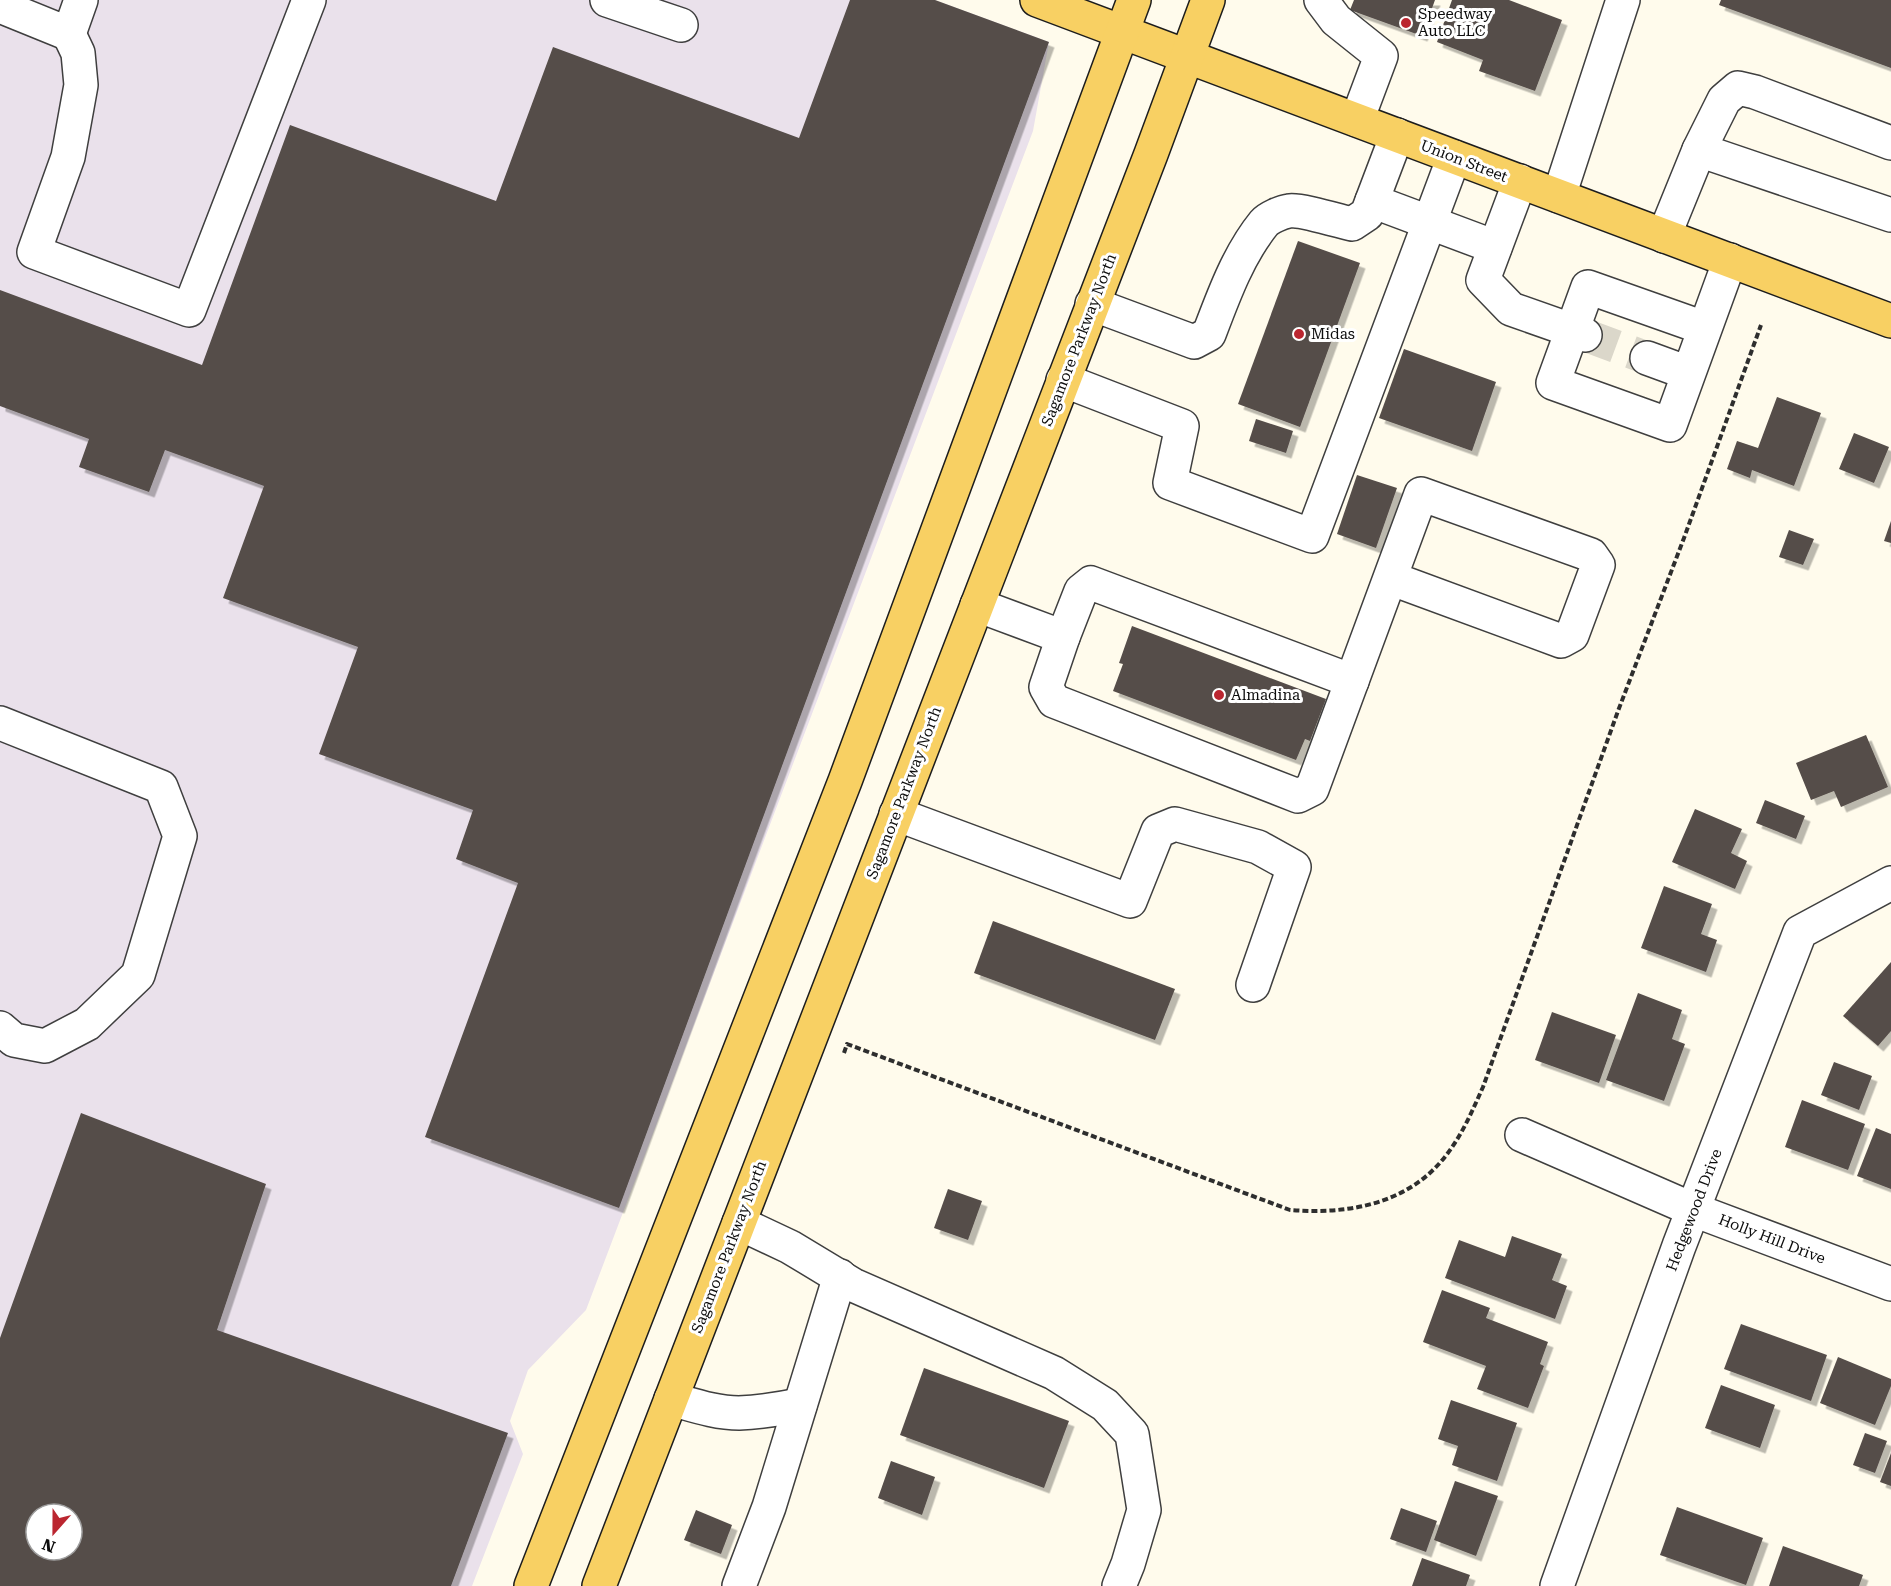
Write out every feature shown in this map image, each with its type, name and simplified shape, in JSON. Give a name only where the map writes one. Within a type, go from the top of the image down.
[{"type":"main road","name":"Union Street","points":[[1037,0],[1891,321]]},
{"type":"main road","points":[[531,1586],[845,781],[1134,0]]},
{"type":"main road","name":"Sagamore Parkway North","points":[[599,1586],[1208,0]]},
{"type":"street","points":[[69,34],[81,0]]},
{"type":"street","points":[[0,6],[69,34],[78,53],[81,85],[69,157],[34,252],[189,310],[309,0]]},
{"type":"street","points":[[607,0],[681,25]]},
{"type":"street","points":[[1322,0],[1335,20],[1381,56],[1357,120]]},
{"type":"street","points":[[1559,196],[1623,0]]},
{"type":"street","points":[[1664,236],[1699,150],[1724,100],[1738,88],[1755,92],[1891,143]]},
{"type":"street","points":[[1092,304],[1194,342],[1209,334],[1227,287],[1247,249],[1266,221],[1289,211],[1352,224],[1367,214],[1397,135]]},
{"type":"street","points":[[1699,150],[1891,215]]},
{"type":"street","points":[[1063,380],[1182,426],[1170,483],[1312,536],[1454,157]]},
{"type":"street","points":[[1520,181],[1484,280],[1511,309],[1579,333]]},
{"type":"street","points":[[1372,201],[1495,248]]},
{"type":"street","points":[[1704,328],[1588,287],[1579,333],[1553,383],[1670,425],[1730,260]]},
{"type":"street","points":[[1647,358],[1688,373]]},
{"type":"street","points":[[1352,681],[1091,583],[1081,591],[1046,687],[1054,701],[1298,796],[1312,789],[1352,681],[1390,578],[1421,494],[1591,555],[1598,565],[1572,635],[1561,641],[1390,578]]},
{"type":"street","points":[[977,605],[1063,637]]},
{"type":"street","points":[[0,723],[161,787],[180,836],[138,975],[87,1024],[45,1046],[14,1040],[0,1028]]},
{"type":"street","points":[[896,814],[1130,901],[1158,831],[1175,824],[1258,847],[1294,867],[1253,985]]},
{"type":"street","name":"Hedgewood Drive","points":[[1557,1586],[1694,1210],[1800,932],[1891,883]]},
{"type":"street","name":"Holly Hill Drive","points":[[1521,1136],[1694,1210],[1891,1284]]},
{"type":"street","points":[[739,1223],[790,1247],[853,1285],[1054,1373],[1105,1405],[1132,1434],[1144,1510],[1119,1586]]},
{"type":"street","points":[[739,1586],[768,1507],[840,1276]]},
{"type":"street","points":[[671,1399],[713,1410],[738,1413],[800,1406]]},
{"type":"path","points":[[847,1044],[1290,1209],[1313,1212],[1367,1206],[1402,1193],[1433,1171],[1465,1127],[1483,1087],[1618,711],[1761,325]]},
{"type":"shaded area","points":[[0,0],[935,0],[1049,42],[1033,131],[586,1310],[528,1370],[510,1421],[523,1454],[472,1586],[0,1586]]},
{"type":"building","points":[[850,0],[935,0],[1049,42],[619,1208],[425,1137],[518,883],[456,859],[473,810],[319,754],[358,647],[223,598],[264,486],[165,450],[149,492],[79,467],[89,439],[0,406],[0,290],[202,365],[290,125],[496,201],[553,47],[799,138]]},
{"type":"building","name":"Speedway Auto LLC","points":[[1354,0],[1435,0],[1422,36],[1350,10]]},
{"type":"building","points":[[1452,0],[1509,0],[1562,20],[1535,91],[1479,71],[1483,60],[1437,42]]},
{"type":"building","points":[[1721,0],[1891,0],[1891,68],[1719,5]]},
{"type":"building","name":"Midas","points":[[1298,241],[1360,263],[1300,427],[1238,404]]},
{"type":"building","points":[[1404,349],[1496,382],[1472,451],[1379,418]]},
{"type":"building","points":[[1777,397],[1821,413],[1794,486],[1752,470],[1750,478],[1727,469],[1737,441],[1758,448]]},
{"type":"building","points":[[1256,419],[1293,431],[1286,453],[1249,441]]},
{"type":"building","points":[[1854,433],[1889,447],[1874,483],[1839,469]]},
{"type":"building","points":[[1357,475],[1397,488],[1376,548],[1337,534]]},
{"type":"building","points":[[1891,521],[1891,543],[1884,541]]},
{"type":"building","points":[[1789,530],[1814,539],[1803,565],[1779,557]]},
{"type":"building","name":"Almadina","points":[[1132,626],[1326,699],[1310,741],[1305,739],[1296,760],[1113,691],[1123,664],[1119,663]]},
{"type":"building","points":[[1866,735],[1888,787],[1841,807],[1834,791],[1811,800],[1796,763]]},
{"type":"building","points":[[1765,800],[1805,816],[1796,839],[1756,823]]},
{"type":"building","points":[[1695,809],[1742,829],[1731,853],[1747,861],[1735,889],[1672,862]]},
{"type":"building","points":[[1664,886],[1712,904],[1701,934],[1717,940],[1706,972],[1641,948]]},
{"type":"building","points":[[993,921],[1175,989],[1155,1040],[974,973]]},
{"type":"building","points":[[1891,962],[1891,1031],[1878,1046],[1843,1016]]},
{"type":"building","points":[[1638,993],[1682,1010],[1672,1039],[1685,1044],[1664,1101],[1606,1080]]},
{"type":"building","points":[[1552,1012],[1616,1035],[1599,1083],[1535,1060]]},
{"type":"building","points":[[1834,1062],[1872,1076],[1859,1110],[1821,1095]]},
{"type":"building","points":[[1802,1100],[1865,1124],[1848,1170],[1785,1147]]},
{"type":"building","points":[[81,1113],[266,1184],[217,1330],[508,1433],[451,1586],[0,1586],[0,1338]]},
{"type":"building","points":[[1876,1128],[1891,1134],[1891,1189],[1857,1176]]},
{"type":"building","points":[[948,1189],[982,1201],[968,1240],[934,1228]]},
{"type":"building","points":[[1512,1236],[1562,1254],[1552,1280],[1567,1286],[1555,1319],[1445,1278],[1459,1240],[1505,1257]]},
{"type":"building","points":[[1442,1290],[1490,1308],[1486,1318],[1548,1342],[1540,1364],[1544,1366],[1528,1408],[1477,1389],[1486,1366],[1423,1342]]},
{"type":"building","points":[[1741,1324],[1827,1355],[1811,1401],[1724,1369]]},
{"type":"building","points":[[1838,1357],[1891,1379],[1891,1386],[1875,1425],[1820,1403]]},
{"type":"building","points":[[924,1368],[1069,1421],[1044,1488],[900,1435]]},
{"type":"building","points":[[1721,1385],[1775,1405],[1760,1448],[1705,1428]]},
{"type":"building","points":[[1451,1400],[1517,1423],[1497,1481],[1452,1465],[1458,1446],[1438,1439]]},
{"type":"building","points":[[1865,1433],[1887,1441],[1875,1473],[1853,1465]]},
{"type":"building","points":[[1891,1453],[1891,1486],[1880,1482]]},
{"type":"building","points":[[891,1461],[935,1477],[922,1515],[878,1498]]},
{"type":"building","points":[[1455,1481],[1498,1496],[1476,1556],[1434,1540]]},
{"type":"building","points":[[1677,1507],[1763,1538],[1746,1585],[1660,1555]]},
{"type":"building","points":[[1401,1508],[1437,1521],[1426,1552],[1390,1539]]},
{"type":"building","points":[[696,1510],[732,1525],[721,1554],[684,1540]]},
{"type":"building","points":[[1783,1546],[1863,1575],[1859,1586],[1769,1586]]},
{"type":"building","points":[[1422,1558],[1470,1575],[1466,1586],[1412,1586]]},
{"type":"tunnel","points":[[1585,335],[1647,358]]},
{"type":"place","name":"Speedway Auto LLC","points":[[1406,23]]},
{"type":"place","name":"Midas","points":[[1299,334]]},
{"type":"place","name":"Almadina","points":[[1219,695]]}]
